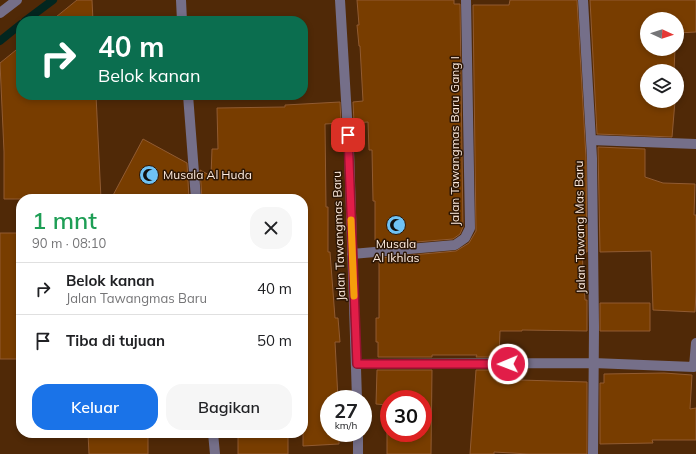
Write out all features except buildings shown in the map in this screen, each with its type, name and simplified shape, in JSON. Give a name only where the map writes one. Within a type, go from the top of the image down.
[{"type":"street","points":[[0,13],[17,0]]},
{"type":"street","points":[[181,0],[182,16]]},
{"type":"street","name":"Jalan Tawangmas Baru","points":[[340,0],[349,150],[357,390]]},
{"type":"street","name":"Jalan Tawangmas Baru Gang I","points":[[352,254],[455,245],[465,238],[470,228],[466,0]]},
{"type":"street","name":"Jalan Tawang Mas Baru","points":[[583,0],[591,140],[594,327],[593,454]]},
{"type":"street","points":[[188,100],[196,194]]},
{"type":"street","points":[[591,140],[696,144]]},
{"type":"street","points":[[357,364],[593,363],[694,367],[696,343]]},
{"type":"street","points":[[213,438],[215,454]]},
{"type":"street","points":[[358,442],[358,454]]},
{"type":"waterway","points":[[32,16],[53,0]]},
{"type":"waterway","points":[[0,41],[16,28]]},
{"type":"slow traffic","points":[[351,220],[354,296]]},
{"type":"place","name":"Musala Al Huda","points":[[149,175]]},
{"type":"place","name":"Musala Al Ikhlas","points":[[396,225]]},
{"type":"route","points":[[348,135],[357,364],[508,364]]}]
